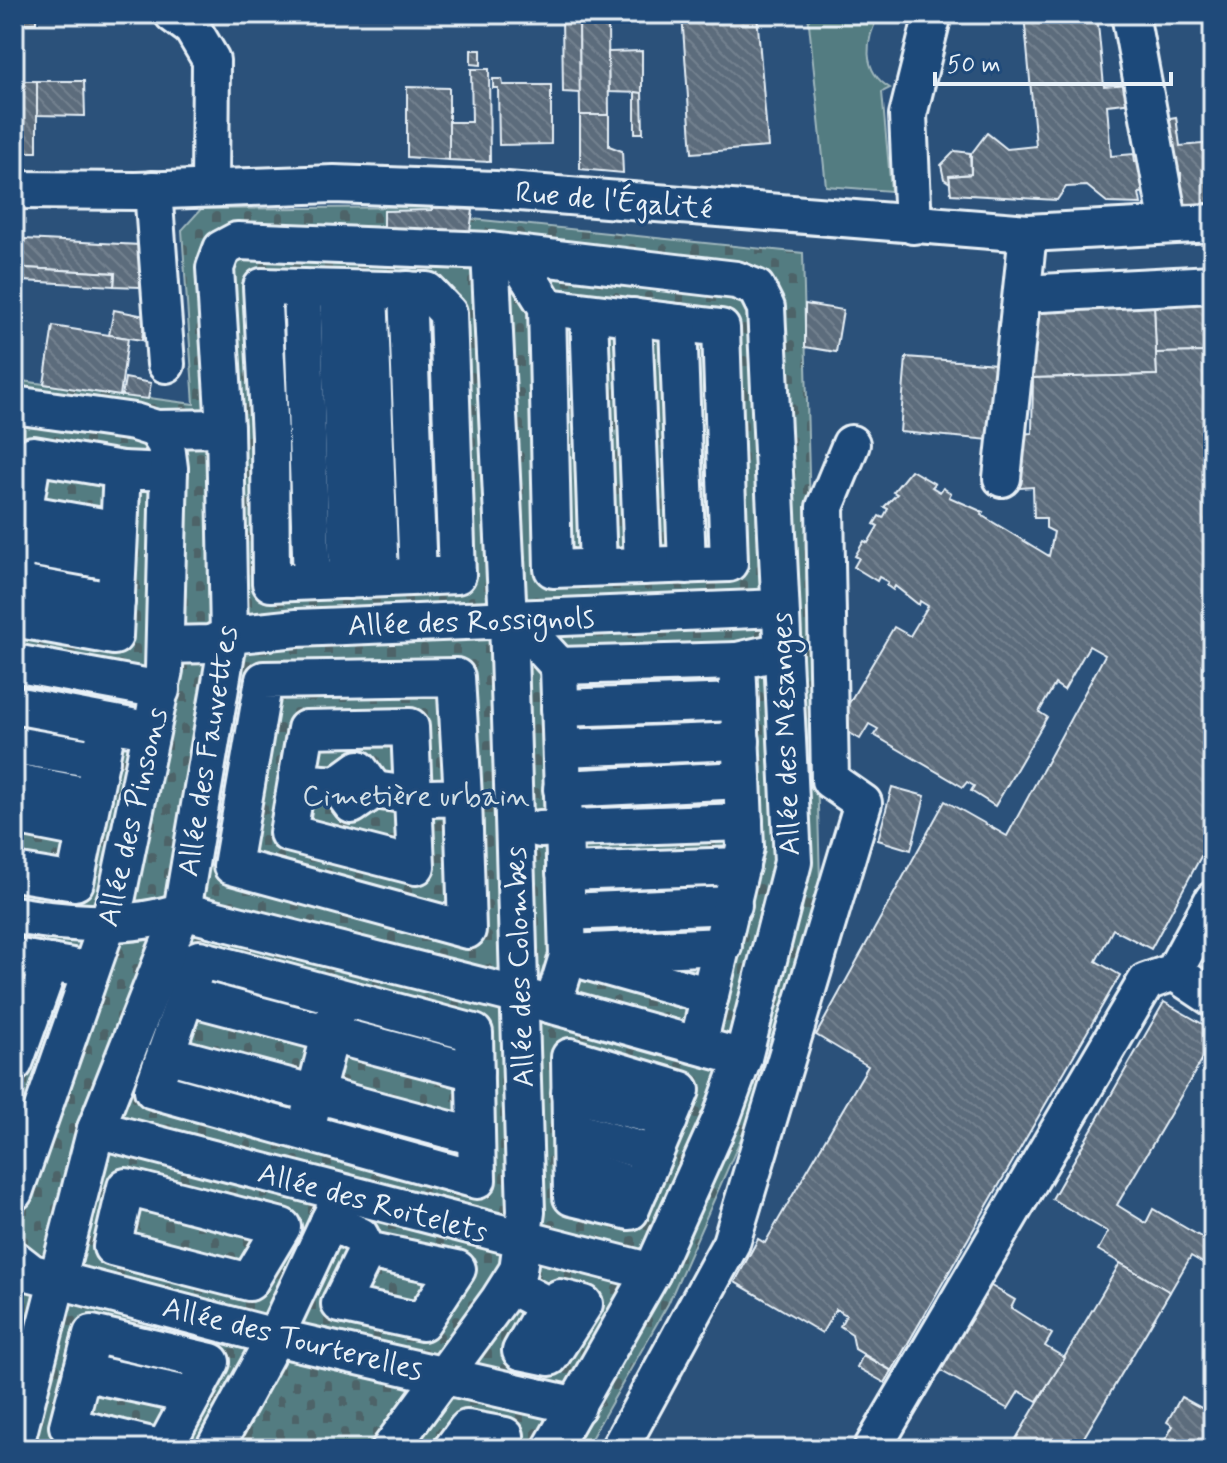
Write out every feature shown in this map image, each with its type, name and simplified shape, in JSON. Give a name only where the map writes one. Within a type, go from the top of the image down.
[{"type":"street","points":[[173,14],[192,28],[211,60],[210,186]]},
{"type":"street","points":[[913,225],[908,115],[933,14]]},
{"type":"street","points":[[1130,14],[1169,225]]},
{"type":"street","name":"Rue de l'Égalité","points":[[14,190],[153,190],[334,184],[495,190],[1028,233],[1213,223]]},
{"type":"street","points":[[153,190],[166,364]]},
{"type":"street","points":[[1002,478],[1028,233]]},
{"type":"street","name":"Allée des Fauvettes","points":[[14,1449],[96,1129],[182,911],[229,635],[225,428],[215,268],[222,249],[229,244],[253,241],[502,252]]},
{"type":"street","points":[[502,252],[547,307],[553,569],[687,565],[678,323],[547,307]]},
{"type":"street","name":"Allée des Colombes","points":[[390,1449],[509,1285],[518,1270],[524,1242],[536,1000],[515,829],[512,620],[498,426],[502,252]]},
{"type":"street","name":"Allée des Mésanges","points":[[502,252],[736,280],[756,288],[766,308],[793,862],[743,1058],[657,1261],[551,1449]]},
{"type":"street","points":[[1022,294],[1213,284]]},
{"type":"street","points":[[262,287],[302,288],[427,291],[448,313],[457,575],[271,583],[270,436],[262,287]]},
{"type":"street","points":[[302,288],[312,581]]},
{"type":"street","points":[[354,289],[364,579]]},
{"type":"street","points":[[407,290],[418,576]]},
{"type":"street","points":[[589,313],[598,567]]},
{"type":"street","points":[[633,317],[643,566]]},
{"type":"street","points":[[14,405],[134,422],[156,429],[225,428]]},
{"type":"street","points":[[270,436],[498,426]]},
{"type":"street","name":"Allée des Pinsons","points":[[16,1182],[110,922],[161,690],[166,645],[169,472],[166,445],[156,429]]},
{"type":"street","points":[[619,1449],[731,1243],[863,803],[830,780],[825,507],[851,444]]},
{"type":"street","points":[[118,546],[18,542],[30,475],[121,479],[169,472]]},
{"type":"street","points":[[14,618],[114,636],[121,479]]},
{"type":"street","points":[[14,583],[116,602]]},
{"type":"street","name":"Allée des Rossignols","points":[[166,645],[211,644],[229,635],[266,631],[780,608]]},
{"type":"street","points":[[512,620],[559,666],[568,955],[536,1000]]},
{"type":"street","points":[[264,680],[456,677],[467,930],[232,866],[264,680],[266,631]]},
{"type":"street","points":[[559,666],[737,661],[782,651]]},
{"type":"street","points":[[698,1045],[741,866],[744,822],[737,661]]},
{"type":"street","points":[[14,663],[161,690]]},
{"type":"street","points":[[560,708],[739,702]]},
{"type":"street","points":[[14,705],[152,731]]},
{"type":"street","points":[[14,872],[75,882],[108,723]]},
{"type":"street","points":[[410,727],[416,866],[288,833],[297,782],[306,729],[410,727]]},
{"type":"street","points":[[562,748],[741,741]]},
{"type":"street","points":[[14,745],[101,760]]},
{"type":"street","points":[[562,789],[742,780]]},
{"type":"street","points":[[14,782],[86,829]]},
{"type":"street","points":[[297,782],[354,793],[463,797]]},
{"type":"street","points":[[348,849],[354,793]]},
{"type":"street","points":[[14,816],[86,829]]},
{"type":"street","points":[[515,829],[744,822]]},
{"type":"street","points":[[14,850],[86,829]]},
{"type":"street","points":[[565,872],[741,866]]},
{"type":"street","points":[[872,1449],[1146,982],[1174,972],[1213,900]]},
{"type":"street","points":[[567,912],[733,905]]},
{"type":"street","points":[[14,915],[62,922],[110,922],[158,919],[182,911],[536,1000],[743,1058]]},
{"type":"street","points":[[568,955],[723,946]]},
{"type":"street","points":[[292,1180],[352,953]]},
{"type":"street","points":[[568,955],[710,996]]},
{"type":"street","points":[[14,957],[93,970]]},
{"type":"street","points":[[199,959],[340,996],[474,1033],[477,1180],[153,1090],[199,959]]},
{"type":"street","points":[[14,1063],[50,963]]},
{"type":"street","points":[[1174,972],[1213,998]]},
{"type":"street","points":[[186,996],[475,1072]]},
{"type":"street","points":[[170,1043],[476,1125]]},
{"type":"street","points":[[635,1199],[572,1197],[570,1093],[669,1120],[635,1199],[657,1261]]},
{"type":"street","name":"Allée des Roitelets","points":[[96,1129],[292,1180],[336,1207],[524,1242],[657,1261]]},
{"type":"street","points":[[571,1130],[654,1154]]},
{"type":"street","points":[[126,1187],[282,1227],[249,1282],[162,1260],[112,1247],[126,1187]]},
{"type":"street","points":[[214,1449],[275,1337],[336,1207],[360,1236],[367,1250]]},
{"type":"street","name":"Allée des Tourterelles","points":[[14,1259],[32,1273],[275,1337],[577,1406]]},
{"type":"street","points":[[146,1346],[162,1260]]},
{"type":"street","points":[[509,1285],[547,1305]]},
{"type":"street","points":[[92,1334],[211,1362],[164,1449],[127,1445],[68,1426],[82,1372],[92,1334]]},
{"type":"street","points":[[82,1372],[192,1396]]},
{"type":"street","points":[[452,1449],[467,1429],[505,1436],[498,1449]]},
{"type":"green space","points":[[808,14],[880,14],[871,34],[868,54],[874,73],[890,88],[882,92],[891,191],[826,186]]},
{"type":"green space","name":"Cimetière urbain","points":[[432,207],[473,210],[472,219],[803,253],[820,882],[765,1084],[668,1304],[585,1449],[14,1449],[14,380],[194,404],[182,230],[201,209]]},
{"type":"building","points":[[14,14],[36,14],[36,23],[14,23]]},
{"type":"building","points":[[562,14],[579,14],[580,93],[563,92]]},
{"type":"building","points":[[579,14],[593,14],[593,24],[608,25],[609,115],[580,115]]},
{"type":"building","points":[[682,14],[757,14],[768,147],[692,153]]},
{"type":"building","points":[[1024,14],[1097,14],[1104,86],[1131,84],[1133,102],[1107,105],[1111,156],[1134,154],[1135,162],[1151,160],[1154,192],[1139,193],[1141,204],[1108,203],[1087,186],[1066,187],[1057,200],[951,194],[949,176],[971,174],[971,154],[987,133],[1007,149],[1036,146]]},
{"type":"building","points":[[471,50],[481,50],[481,65],[471,64]]},
{"type":"building","points":[[642,51],[642,93],[609,92],[608,52]]},
{"type":"building","points":[[471,69],[489,69],[490,162],[449,160],[449,122],[472,122]]},
{"type":"building","points":[[493,79],[502,79],[503,85],[551,85],[551,144],[499,145],[498,88],[493,88]]},
{"type":"building","points":[[14,81],[37,81],[37,152],[14,152]]},
{"type":"building","points":[[37,81],[84,81],[85,116],[37,115]]},
{"type":"building","points":[[407,87],[449,88],[449,160],[407,157]]},
{"type":"building","points":[[635,92],[642,93],[643,133],[635,133]]},
{"type":"building","points":[[580,115],[609,115],[609,146],[622,151],[623,173],[580,169]]},
{"type":"building","points":[[1176,117],[1180,146],[1213,143],[1213,203],[1184,204],[1183,197],[1177,198],[1174,179],[1181,179],[1181,173],[1173,173],[1164,119]]},
{"type":"building","points":[[955,151],[970,153],[971,174],[949,176],[950,183],[944,179],[941,165]]},
{"type":"building","points":[[432,207],[473,210],[470,231],[384,228],[384,211],[432,210]]},
{"type":"building","points":[[24,239],[140,245],[140,287],[114,286],[115,273],[24,268]]},
{"type":"building","points":[[24,268],[115,273],[114,286],[23,281]]},
{"type":"building","points":[[1213,303],[1213,352],[1156,353],[1154,305]]},
{"type":"building","points":[[805,304],[843,310],[836,352],[805,347]]},
{"type":"building","points":[[1154,305],[1157,375],[1033,378],[1031,309]]},
{"type":"building","points":[[114,310],[145,316],[142,340],[109,335]]},
{"type":"building","points":[[53,326],[128,338],[120,396],[44,384]]},
{"type":"building","points":[[14,341],[24,342],[21,374],[14,373]]},
{"type":"building","points":[[1213,352],[1213,834],[1151,949],[1113,929],[1096,961],[1120,975],[892,1371],[855,1349],[852,1334],[840,1326],[846,1315],[836,1309],[822,1333],[735,1282],[758,1239],[765,1243],[868,1066],[816,1035],[945,801],[1007,836],[1105,655],[1089,646],[1064,690],[1055,684],[1039,712],[1047,717],[995,806],[971,791],[974,786],[967,782],[963,787],[874,735],[878,729],[869,724],[860,739],[836,725],[894,627],[910,636],[928,606],[920,601],[919,605],[895,586],[893,590],[886,585],[888,582],[879,577],[877,581],[854,567],[859,558],[855,556],[864,541],[868,543],[878,526],[874,524],[879,516],[883,518],[888,509],[884,507],[897,494],[893,492],[911,470],[935,484],[932,487],[940,492],[943,488],[951,493],[949,497],[983,512],[981,515],[1049,556],[1054,532],[1046,528],[1046,518],[1034,518],[1033,487],[1020,488],[1019,434],[1032,433],[1033,378],[1157,375],[1156,353]]},
{"type":"building","points":[[906,357],[996,364],[990,440],[900,432]]},
{"type":"building","points":[[125,378],[151,383],[148,399],[122,396]]},
{"type":"building","points":[[892,787],[925,796],[911,850],[878,840]]},
{"type":"building","points":[[1164,1002],[1213,1030],[1213,1041],[1117,1205],[1146,1223],[1153,1209],[1213,1244],[1213,1269],[1191,1256],[1170,1292],[1098,1250],[1108,1232],[1052,1199]]},
{"type":"building","points":[[1120,1263],[1170,1292],[1077,1449],[1010,1449]]},
{"type":"building","points":[[986,1283],[1015,1300],[1011,1308],[1052,1334],[1045,1346],[1065,1358],[1037,1401],[1019,1391],[1008,1409],[936,1368]]},
{"type":"building","points":[[863,1355],[892,1371],[885,1383],[857,1367]]},
{"type":"building","points":[[1181,1397],[1203,1409],[1209,1397],[1213,1400],[1213,1436],[1204,1449],[1160,1449],[1173,1426],[1167,1422]]}]
